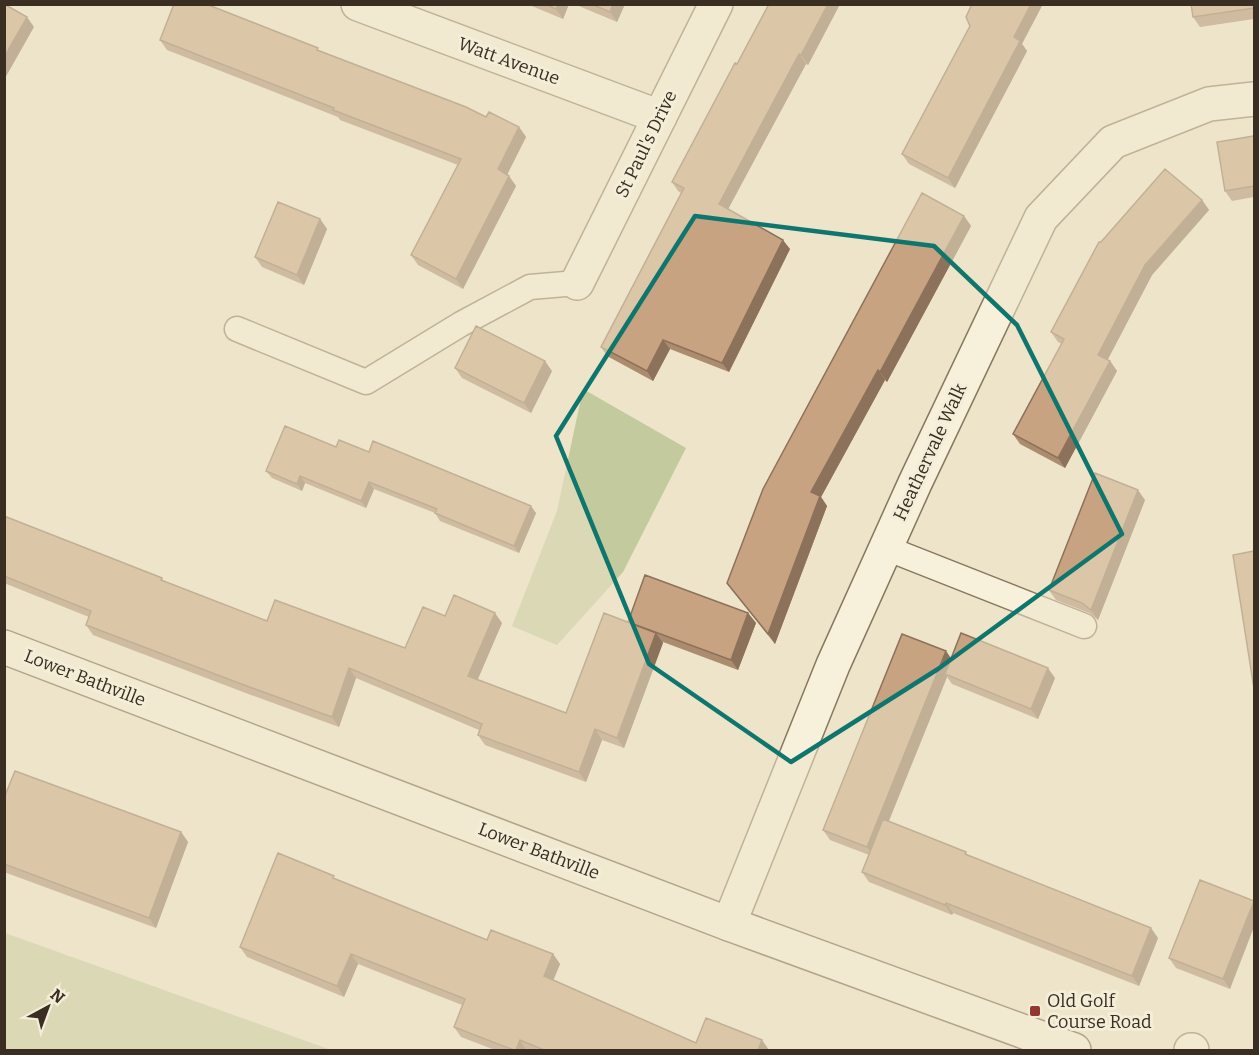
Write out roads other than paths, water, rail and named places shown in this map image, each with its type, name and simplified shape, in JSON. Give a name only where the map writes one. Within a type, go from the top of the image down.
[{"type":"street","name":"Watt Avenue","points":[[358,4],[660,117]]},
{"type":"street","name":"St Paul's Drive","points":[[577,283],[716,4]]},
{"type":"street","name":"Heathervale Walk","points":[[729,924],[833,665],[925,462],[1041,218],[1113,142],[1209,104],[1254,99]]},
{"type":"street","name":"Lower Bathville","points":[[4,647],[729,924],[1074,1050]]},
{"type":"lane","points":[[237,329],[366,382],[461,324],[530,287],[577,283]]},
{"type":"lane","points":[[886,548],[1084,626]]},
{"type":"place","name":"Old Golf Course Road","points":[[1035,1011]]}]
